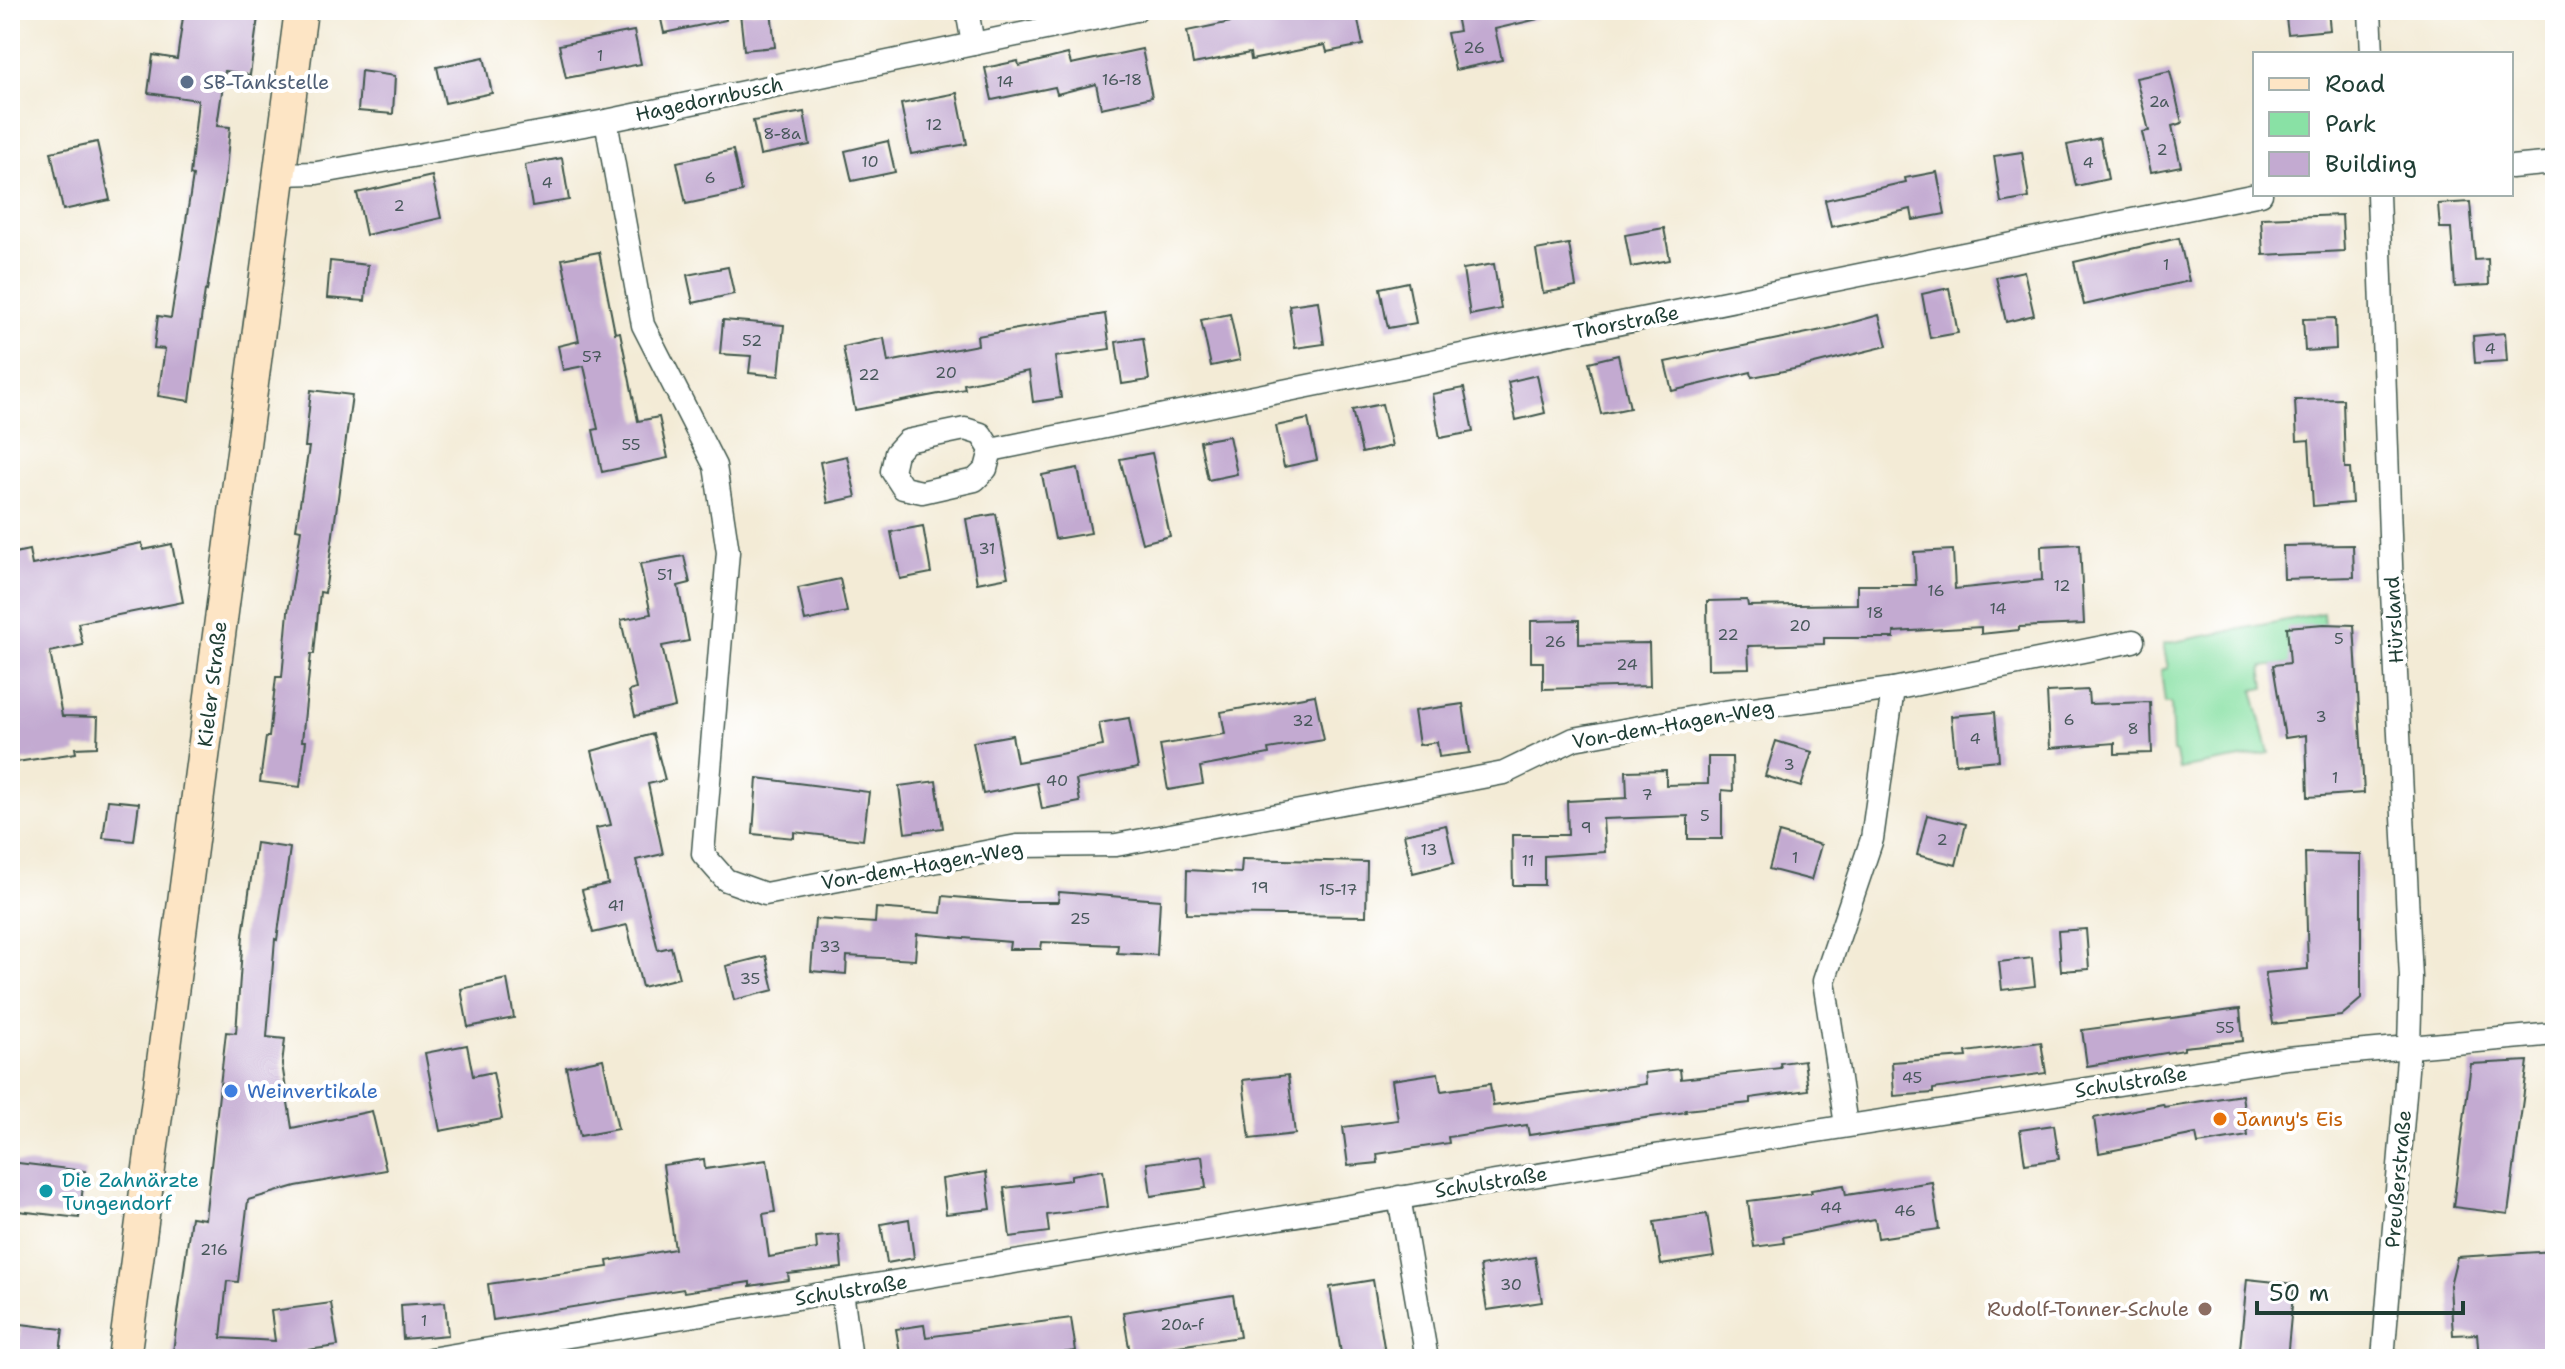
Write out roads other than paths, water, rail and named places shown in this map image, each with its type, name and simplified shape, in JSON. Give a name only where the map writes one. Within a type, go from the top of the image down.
[{"type":"main road","name":"Kieler Straße","points":[[124,1359],[301,10]]},
{"type":"street","points":[[967,10],[973,44]]},
{"type":"street","name":"Hagedornbusch","points":[[280,174],[317,173],[606,121],[1136,10]]},
{"type":"street","points":[[2370,10],[2372,52]]},
{"type":"street","name":"Von-dem-Hagen-Weg","points":[[606,121],[643,325],[715,466],[728,552],[703,854],[726,880],[765,894],[1017,846],[1116,845],[1504,773],[1574,739],[1717,713],[1893,689],[2133,641]]},
{"type":"street","points":[[2513,167],[2555,163]]},
{"type":"street","name":"Thorstraße","points":[[991,450],[2253,196]]},
{"type":"street","name":"Hürsland","points":[[2378,196],[2411,978],[2409,1046]]},
{"type":"street","points":[[1846,1125],[1824,981],[1872,839],[1893,689]]},
{"type":"street","name":"Schulstraße","points":[[430,1359],[1399,1197],[2297,1056],[2555,1034]]},
{"type":"street","name":"Preußerstraße","points":[[2383,1359],[2409,1046]]},
{"type":"street","points":[[1399,1197],[1427,1359]]},
{"type":"street","points":[[842,1291],[851,1359]]},
{"type":"place","name":"SB-Tankstelle","points":[[187,82]]},
{"type":"place","name":"Weinvertikale","points":[[231,1091]]},
{"type":"place","name":"Janny's Eis","points":[[2220,1119]]},
{"type":"place","name":"Die Zahnärzte Tungendorf","points":[[46,1191]]},
{"type":"place","name":"Rudolf-Tonner-Schule","points":[[2205,1309]]}]
